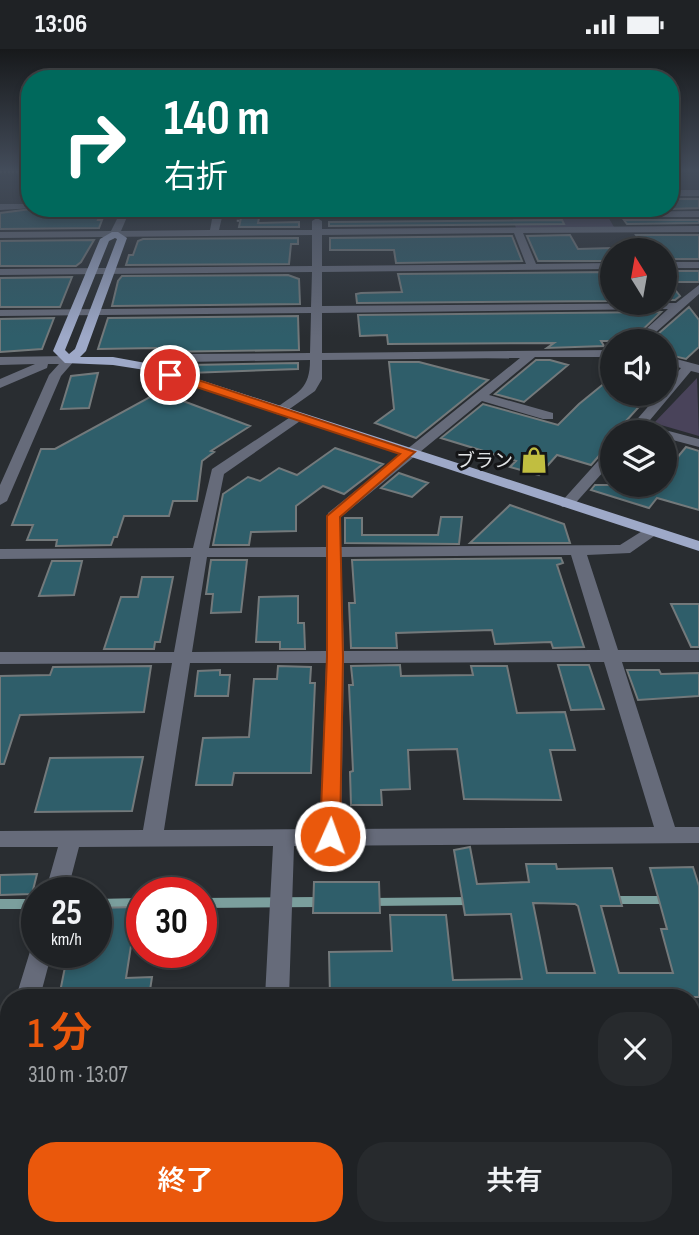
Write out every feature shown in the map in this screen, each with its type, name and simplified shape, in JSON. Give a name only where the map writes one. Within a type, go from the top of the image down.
[{"type":"main road","points":[[69,360],[80,351],[122,238],[115,234],[105,239],[59,351],[69,360],[113,361],[147,367],[699,546]]},
{"type":"street","points":[[115,234],[118,226]]},
{"type":"street","points":[[214,233],[216,226]]},
{"type":"street","points":[[281,411],[311,388],[316,379],[316,226]]},
{"type":"street","points":[[514,226],[532,267]]},
{"type":"street","points":[[0,235],[699,229]]},
{"type":"street","points":[[677,265],[699,265]]},
{"type":"street","points":[[0,272],[600,266]]},
{"type":"street","points":[[653,329],[699,288]]},
{"type":"street","points":[[0,313],[680,305],[699,308]]},
{"type":"street","points":[[147,367],[184,358],[600,353]]},
{"type":"street","points":[[330,836],[335,657],[333,516],[531,355]]},
{"type":"street","points":[[0,384],[52,360]]},
{"type":"street","points":[[0,361],[69,360]]},
{"type":"street","points":[[0,501],[55,375],[69,360]]},
{"type":"street","points":[[645,420],[694,368],[677,363]]},
{"type":"street","points":[[479,396],[548,416]]},
{"type":"street","points":[[152,838],[200,553],[217,471],[298,416]]},
{"type":"street","points":[[677,437],[699,443]]},
{"type":"street","points":[[567,504],[600,467]]},
{"type":"street","points":[[0,554],[624,550],[652,531]]},
{"type":"street","points":[[578,551],[667,834]]},
{"type":"street","points":[[0,659],[699,656]]},
{"type":"street","points":[[0,839],[699,835]]},
{"type":"street","points":[[60,877],[71,838]]},
{"type":"street","points":[[277,989],[284,838]]},
{"type":"street","points":[[30,989],[36,968]]},
{"type":"shaded area","points":[[515,226],[614,227],[516,228]]},
{"type":"shaded area","points":[[697,378],[699,436],[677,430],[677,420],[657,420],[670,406],[677,406],[677,399]]},
{"type":"building","points":[[0,226],[100,226],[99,228],[0,229]]},
{"type":"building","points":[[239,226],[299,226],[299,227]]},
{"type":"building","points":[[570,235],[578,249],[600,248],[600,261],[538,261],[527,236]]},
{"type":"building","points":[[636,235],[699,235],[699,259],[677,259],[677,238],[638,238]]},
{"type":"building","points":[[512,236],[522,261],[396,263],[394,250],[330,250],[330,238]]},
{"type":"building","points":[[298,238],[298,244],[291,244],[289,264],[126,265],[138,241],[143,239]]},
{"type":"building","points":[[94,240],[76,266],[0,266],[0,241]]},
{"type":"building","points":[[677,271],[699,271],[699,282],[677,282]]},
{"type":"building","points":[[600,272],[600,301],[357,303],[356,294],[402,292],[398,274]]},
{"type":"building","points":[[288,275],[299,279],[300,304],[112,306],[118,281],[122,276]]},
{"type":"building","points":[[72,277],[60,307],[0,307],[0,278]]},
{"type":"building","points":[[689,307],[699,320],[699,347],[686,359],[677,357],[677,329],[664,329]]},
{"type":"building","points":[[600,313],[600,315],[658,315],[643,329],[600,329],[600,346],[547,348],[554,343],[388,344],[387,335],[360,336],[358,315]]},
{"type":"building","points":[[298,316],[299,350],[155,352],[156,348],[98,349],[108,318]]},
{"type":"building","points":[[54,318],[42,349],[0,352],[0,319]]},
{"type":"building","points":[[536,360],[550,360],[568,365],[524,402],[495,394]]},
{"type":"building","points":[[389,362],[419,362],[488,380],[416,438],[375,423],[394,409]]},
{"type":"building","points":[[298,363],[298,369],[189,373],[190,365]]},
{"type":"building","points":[[98,373],[89,408],[61,409],[71,376]]},
{"type":"building","points":[[600,387],[600,406],[640,406],[627,420],[600,420],[600,455],[591,465],[557,455],[539,475],[510,467],[516,461],[441,438],[483,404],[558,425]]},
{"type":"building","points":[[159,392],[250,426],[211,451],[214,452],[202,461],[197,501],[173,501],[169,516],[124,516],[117,537],[114,537],[111,545],[56,546],[57,540],[27,540],[33,525],[12,525],[41,449],[55,449]]},
{"type":"building","points":[[686,447],[699,451],[699,510],[657,498],[649,508],[614,497],[677,497],[677,458]]},
{"type":"building","points":[[335,448],[383,464],[344,494],[323,486],[296,506],[296,531],[251,532],[249,545],[213,545],[223,494],[248,477],[260,481],[279,468],[297,475]]},
{"type":"building","points":[[399,473],[428,483],[412,497],[381,488]]},
{"type":"building","points":[[595,485],[600,485],[600,493],[591,490]]},
{"type":"building","points":[[510,505],[564,524],[570,543],[470,543]]},
{"type":"building","points":[[441,517],[462,517],[459,544],[345,543],[345,518],[362,518],[362,535],[438,535]]},
{"type":"building","points":[[561,558],[563,563],[557,565],[584,647],[553,648],[551,642],[495,644],[492,630],[396,633],[397,648],[351,648],[349,603],[355,603],[352,560]]},
{"type":"building","points":[[211,560],[247,560],[241,612],[211,613],[213,594],[206,594]]},
{"type":"building","points":[[52,561],[82,561],[74,595],[39,596]]},
{"type":"building","points":[[142,577],[173,577],[160,642],[155,642],[154,649],[104,649],[121,597],[138,597]]},
{"type":"building","points":[[298,596],[298,623],[304,623],[305,649],[280,649],[280,642],[256,642],[259,597]]},
{"type":"building","points":[[671,604],[699,604],[699,647],[691,647]]},
{"type":"building","points":[[400,665],[401,676],[473,675],[471,666],[507,666],[517,713],[565,712],[575,750],[550,750],[561,800],[464,799],[457,749],[408,750],[410,789],[381,790],[382,805],[351,805],[351,666]]},
{"type":"building","points":[[558,665],[589,665],[604,709],[571,710]]},
{"type":"building","points":[[151,666],[144,712],[20,715],[4,764],[0,764],[0,676],[50,675],[53,667]]},
{"type":"building","points":[[278,666],[311,667],[310,683],[315,683],[311,773],[234,773],[232,785],[196,785],[203,738],[249,737],[254,679],[277,679]]},
{"type":"building","points":[[220,670],[220,675],[230,675],[228,696],[195,696],[198,671]]},
{"type":"building","points":[[627,670],[659,670],[661,674],[699,673],[699,696],[638,700]]},
{"type":"building","points":[[143,757],[132,811],[35,812],[50,758]]},
{"type":"building","points":[[470,847],[477,884],[529,882],[526,864],[556,864],[557,869],[612,868],[622,906],[601,906],[619,973],[673,973],[661,929],[667,929],[650,868],[693,867],[699,886],[699,989],[330,989],[329,952],[392,951],[390,915],[446,915],[453,980],[522,979],[511,914],[465,915],[454,850]],"holes":[[[533,903],[578,906],[595,973],[547,973]]]},
{"type":"building","points":[[37,874],[36,877],[21,877],[21,894],[0,895],[0,875]]},
{"type":"building","points":[[314,882],[379,882],[380,913],[313,913]]},
{"type":"building","points":[[126,907],[126,978],[152,977],[150,989],[61,989],[65,968],[112,968],[112,908]]},
{"type":"waterway","points":[[611,900],[666,900]]},
{"type":"waterway","points":[[370,902],[470,901]]},
{"type":"waterway","points":[[317,902],[201,903],[323,902]]},
{"type":"waterway","points":[[112,904],[142,903],[112,904]]},
{"type":"waterway","points":[[0,904],[21,904]]},
{"type":"place","name":"ブラン","points":[[534,460]]},
{"type":"route","points":[[170,375],[409,452],[333,516],[335,657],[330,836]]}]
